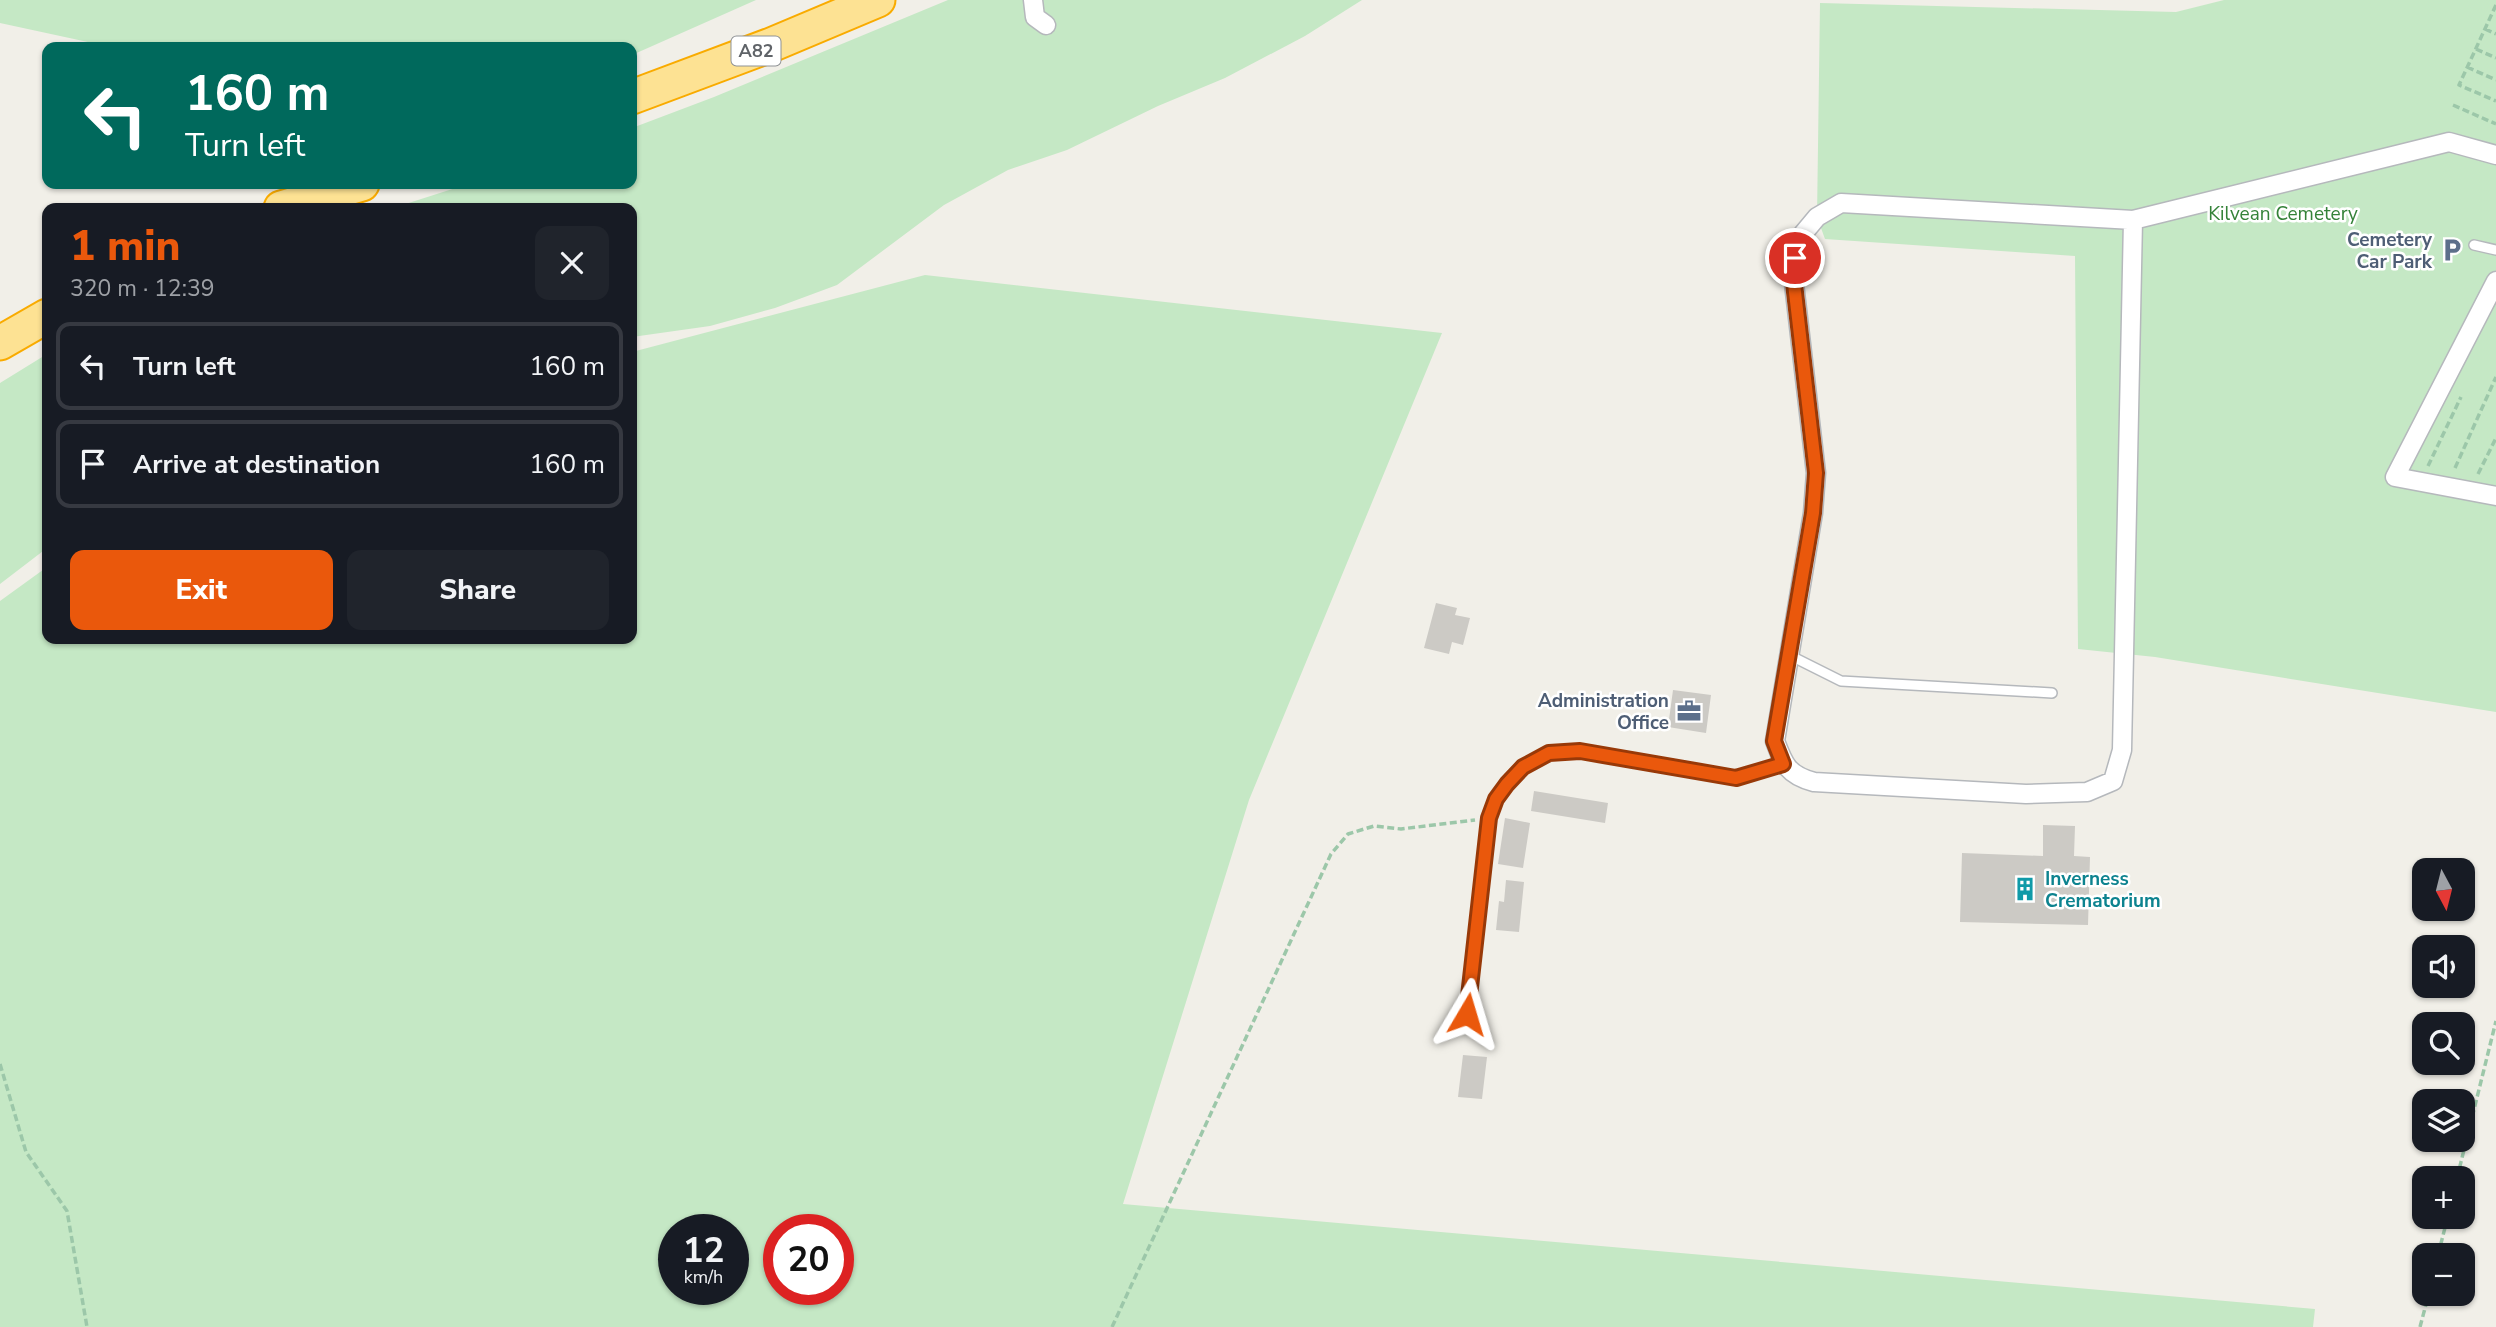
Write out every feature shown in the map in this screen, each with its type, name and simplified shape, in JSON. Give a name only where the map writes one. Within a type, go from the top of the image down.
[{"type":"highway","name":"A82","points":[[637,95],[771,45],[878,0]]},
{"type":"highway","points":[[298,203],[345,189]]},
{"type":"highway","points":[[0,343],[42,319]]},
{"type":"street","points":[[1033,0],[1035,17],[1046,25]]},
{"type":"street","points":[[2133,220],[2122,750],[2113,781],[2087,792],[2026,794],[1814,782],[1798,778],[1783,764],[1774,741],[1813,513],[1816,473],[1793,275],[1797,241],[1817,217],[1841,203],[2133,220],[2449,142],[2496,155]]},
{"type":"street","points":[[2496,281],[2395,477],[2496,496]]},
{"type":"lane","points":[[2474,245],[2496,250]]},
{"type":"lane","points":[[1789,655],[1841,681],[2052,693]]},
{"type":"lane","points":[[1467,1014],[1489,818],[1496,799],[1523,767],[1549,753],[1580,751],[1736,778],[1783,764]]},
{"type":"path","points":[[2495,9],[2459,86],[2496,101]]},
{"type":"path","points":[[2485,29],[2496,34]]},
{"type":"path","points":[[2476,49],[2496,58]]},
{"type":"path","points":[[2467,67],[2496,80]]},
{"type":"path","points":[[2453,105],[2496,124]]},
{"type":"path","points":[[2446,486],[2496,377]]},
{"type":"path","points":[[2421,482],[2466,385]]},
{"type":"path","points":[[2470,491],[2496,438]]},
{"type":"path","points":[[1112,1327],[1331,854],[1348,834],[1374,826],[1401,828],[1489,818]]},
{"type":"path","points":[[2460,1166],[2496,1021]]},
{"type":"path","points":[[0,1065],[26,1152],[67,1210],[87,1327]]},
{"type":"path","points":[[2420,1327],[2426,1306]]},
{"type":"green space","points":[[0,0],[756,0],[637,53],[637,42],[88,42],[0,23]]},
{"type":"green space","points":[[948,0],[1362,0],[1305,36],[1225,78],[1158,106],[1067,150],[1008,170],[944,205],[837,285],[775,308],[710,326],[637,336],[637,203],[409,203],[452,189],[637,189],[637,126]]},
{"type":"green space","name":"Kilvean Cemetery","points":[[2224,0],[2496,0],[2496,712],[2155,657],[2078,649],[2075,256],[1825,239],[1817,217],[1820,3],[2176,12]]},
{"type":"green space","points":[[925,275],[1442,333],[1249,800],[1123,1204],[2315,1309],[2313,1327],[0,1327],[0,601],[42,571],[42,644],[637,644],[637,351]]},
{"type":"green space","points":[[42,357],[42,552],[0,584],[0,383]]},
{"type":"building","points":[[1436,603],[1457,608],[1455,615],[1470,618],[1463,645],[1452,642],[1449,654],[1424,648]]},
{"type":"building","name":"Administration Office","points":[[1673,690],[1711,695],[1706,733],[1668,727]]},
{"type":"building","points":[[1534,791],[1608,803],[1605,823],[1531,811]]},
{"type":"building","points":[[1505,818],[1530,823],[1523,868],[1498,864]]},
{"type":"building","name":"Inverness Crematorium","points":[[2043,825],[2075,826],[2074,856],[2090,857],[2088,925],[1960,922],[1962,853],[2043,856]]},
{"type":"building","points":[[1506,880],[1524,882],[1519,932],[1496,930],[1499,901],[1504,902]]},
{"type":"building","points":[[1463,1055],[1487,1057],[1482,1099],[1458,1097]]},
{"type":"place","name":"Cemetery Car Park","points":[[2452,250]]},
{"type":"place","name":"Administration Office","points":[[1689,711]]},
{"type":"place","name":"Inverness Crematorium","points":[[2025,889]]},
{"type":"route","points":[[1467,1014],[1489,818],[1496,799],[1523,767],[1549,753],[1580,751],[1736,778],[1783,764],[1774,741],[1813,513],[1816,473],[1793,275],[1795,258]]}]
